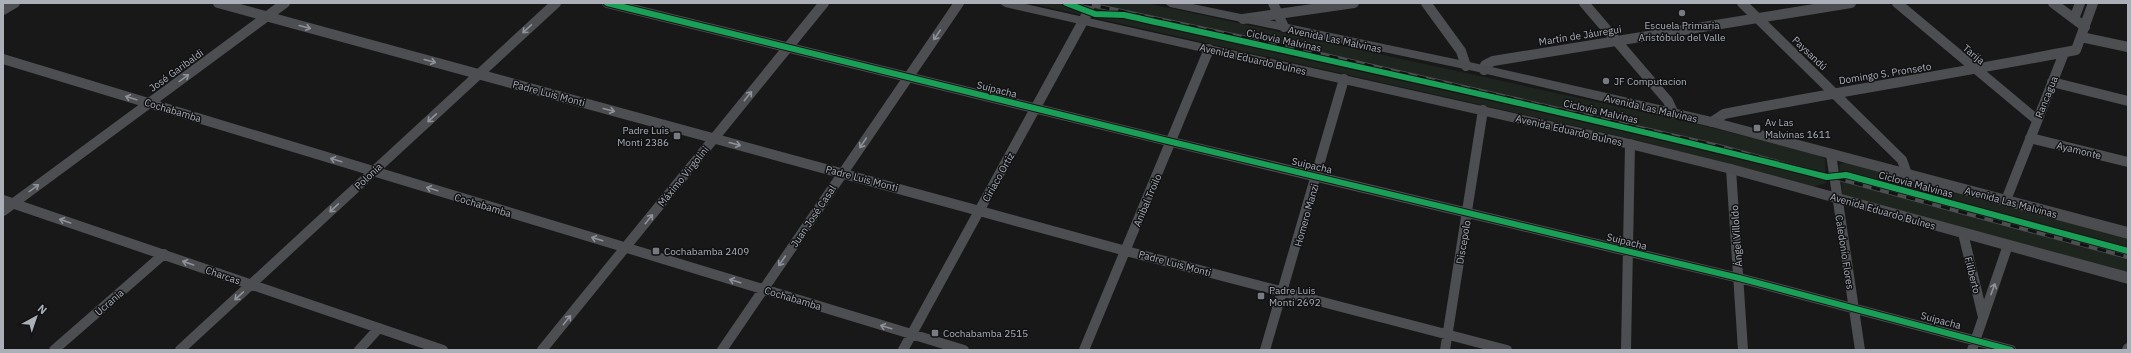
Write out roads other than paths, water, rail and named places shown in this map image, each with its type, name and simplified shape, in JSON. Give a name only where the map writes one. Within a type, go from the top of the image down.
[{"type":"main road","name":"Avenida Eduardo Bulnes","points":[[1005,3],[1630,144],[1731,169],[2128,278]]},
{"type":"main road","name":"Avenida Las Malvinas","points":[[1170,3],[1466,66],[1712,122],[2128,233]]},
{"type":"street","points":[[3,10],[15,3]]},
{"type":"street","name":"Padre Luis Monti","points":[[218,3],[980,211],[1507,350]]},
{"type":"street","name":"José Garibaldi","points":[[3,211],[285,3]]},
{"type":"street","name":"Polonia","points":[[180,350],[556,3]]},
{"type":"street","name":"Suipacha","points":[[607,3],[1036,109],[1739,278],[1854,308],[1974,345],[2012,350]]},
{"type":"street","name":"Máximo Virgolini","points":[[542,350],[824,3]]},
{"type":"street","name":"Juan José Casal","points":[[722,350],[959,3]]},
{"type":"street","name":"Ciriaco Ortiz","points":[[903,350],[1036,109],[1083,20],[1090,3]]},
{"type":"street","points":[[1273,3],[1284,27]]},
{"type":"street","points":[[1243,18],[1354,3]]},
{"type":"street","points":[[1426,3],[1461,51],[1466,66]]},
{"type":"street","points":[[1584,3],[1668,101],[1674,114]]},
{"type":"street","name":"Paysandú","points":[[1742,3],[1902,160],[1907,174]]},
{"type":"street","name":"Martín de Jáuregui","points":[[1484,70],[1485,66],[1493,61],[1615,40],[1851,3]]},
{"type":"street","name":"Tarija","points":[[1898,3],[1975,70],[2037,120]]},
{"type":"street","points":[[2053,3],[2085,27]]},
{"type":"street","points":[[2074,19],[2080,3]]},
{"type":"street","points":[[2064,53],[2076,50],[2094,3]]},
{"type":"street","points":[[2081,36],[2128,47]]},
{"type":"street","name":"Anibal Troilo","points":[[1084,350],[1172,142],[1209,49]]},
{"type":"street","name":"Domingo S. Pronseto","points":[[1712,122],[1724,114],[1834,92],[1975,70],[2064,53]]},
{"type":"street","name":"Rancagua","points":[[2006,200],[2064,53]]},
{"type":"street","name":"Cochabamba","points":[[3,59],[964,350]]},
{"type":"street","name":"Homero Manzi","points":[[1265,350],[1317,177],[1344,79]]},
{"type":"street","points":[[2052,82],[2128,101]]},
{"type":"street","name":"Discepolo","points":[[1444,350],[1468,212],[1483,110]]},
{"type":"street","name":"Ayamonte","points":[[2030,138],[2128,162]]},
{"type":"street","points":[[1626,350],[1630,144]]},
{"type":"street","name":"Caledonio Flores","points":[[1831,154],[1860,350]]},
{"type":"street","name":"Ángel Villoldo","points":[[1731,169],[1743,350]]},
{"type":"street","name":"Charcas","points":[[3,200],[443,350]]},
{"type":"street","name":"Filiberto","points":[[1963,233],[1983,317]]},
{"type":"street","name":"Filiberto","points":[[1974,345],[2008,245]]},
{"type":"street","name":"Ucrania","points":[[54,350],[164,254]]},
{"type":"street","points":[[359,350],[379,328]]},
{"type":"railway","points":[[1083,3],[1311,52],[1718,146],[2128,257]]},
{"type":"place","name":"Escuela Primaria Aristóbulo del Valle","points":[[1682,13]]},
{"type":"place","name":"JF Computacion","points":[[1606,81]]},
{"type":"place","name":"Av Las Malvinas 1611","points":[[1757,128]]},
{"type":"place","name":"Padre Luis Monti 2386","points":[[677,136]]},
{"type":"place","name":"Cochabamba 2409","points":[[656,251]]},
{"type":"place","name":"Padre Luis Monti 2692","points":[[1261,296]]},
{"type":"place","name":"Cochabamba 2515","points":[[935,333]]}]
